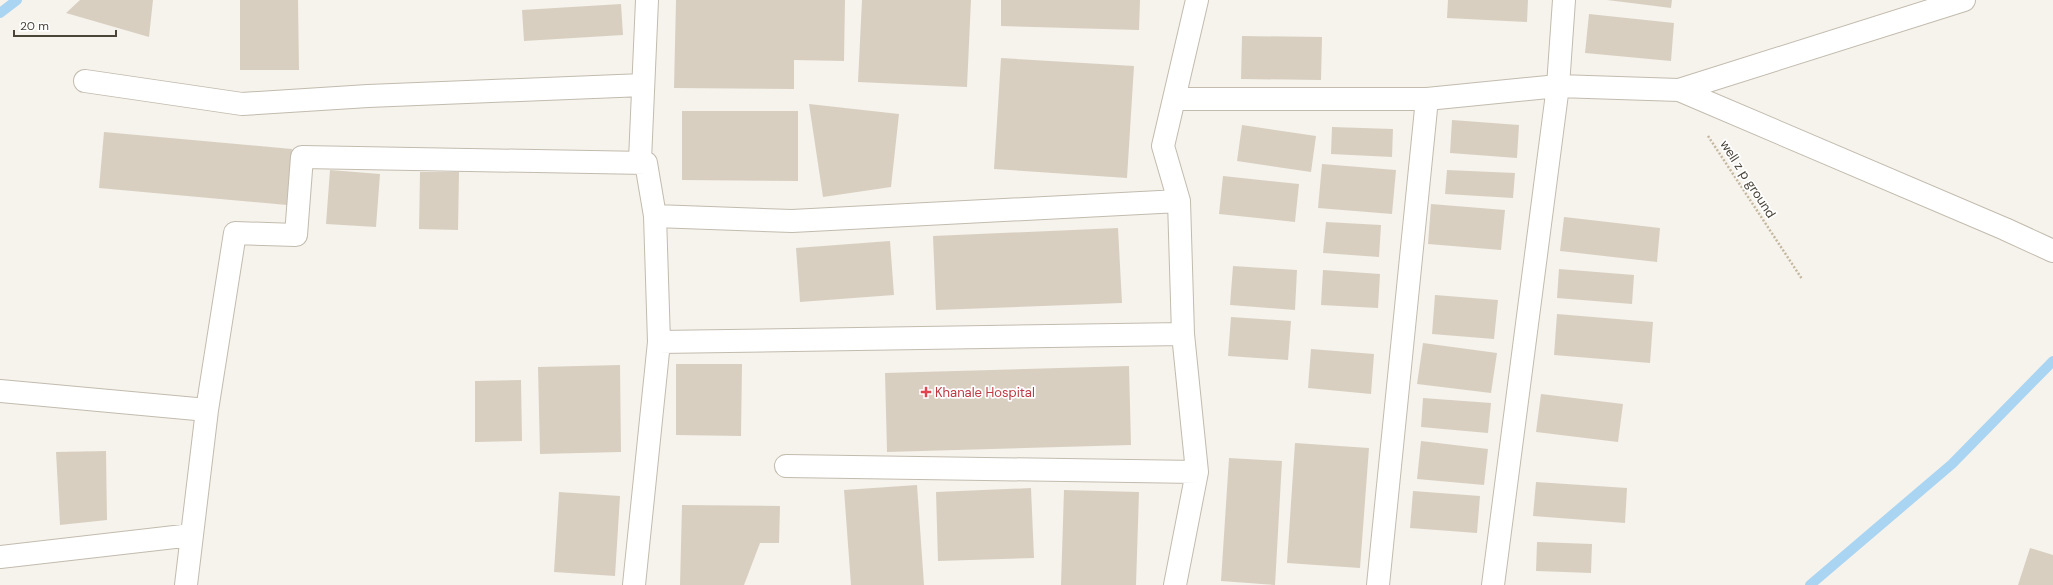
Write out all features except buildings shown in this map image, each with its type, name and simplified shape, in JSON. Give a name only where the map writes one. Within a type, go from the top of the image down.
[{"type":"street","points":[[646,163],[640,160],[647,0]]},
{"type":"street","points":[[1175,585],[1197,472],[1183,334],[1179,201],[1163,146],[1197,0]]},
{"type":"street","points":[[1493,585],[1558,86],[1564,0]]},
{"type":"street","points":[[1174,99],[1427,99],[1558,86],[1679,90],[1964,0]]},
{"type":"street","points":[[85,81],[242,104],[368,96],[643,85]]},
{"type":"street","points":[[1679,90],[2006,229],[2053,251]]},
{"type":"street","points":[[1378,585],[1427,99]]},
{"type":"street","points":[[186,585],[207,410],[235,233],[296,235],[302,156],[646,163]]},
{"type":"street","points":[[634,585],[659,342],[655,216],[646,163]]},
{"type":"street","points":[[655,216],[792,221],[1179,201]]},
{"type":"street","points":[[659,342],[1183,334]]},
{"type":"street","points":[[0,391],[207,410]]},
{"type":"street","points":[[786,466],[1197,472]]},
{"type":"street","points":[[0,557],[192,535]]},
{"type":"path","name":"well z p ground","points":[[1704,129],[1802,280]]},
{"type":"waterway","points":[[0,13],[17,0]]},
{"type":"waterway","points":[[1810,585],[1952,464],[2053,361]]},
{"type":"place","name":"Khanale Hospital","points":[[926,392]]}]
